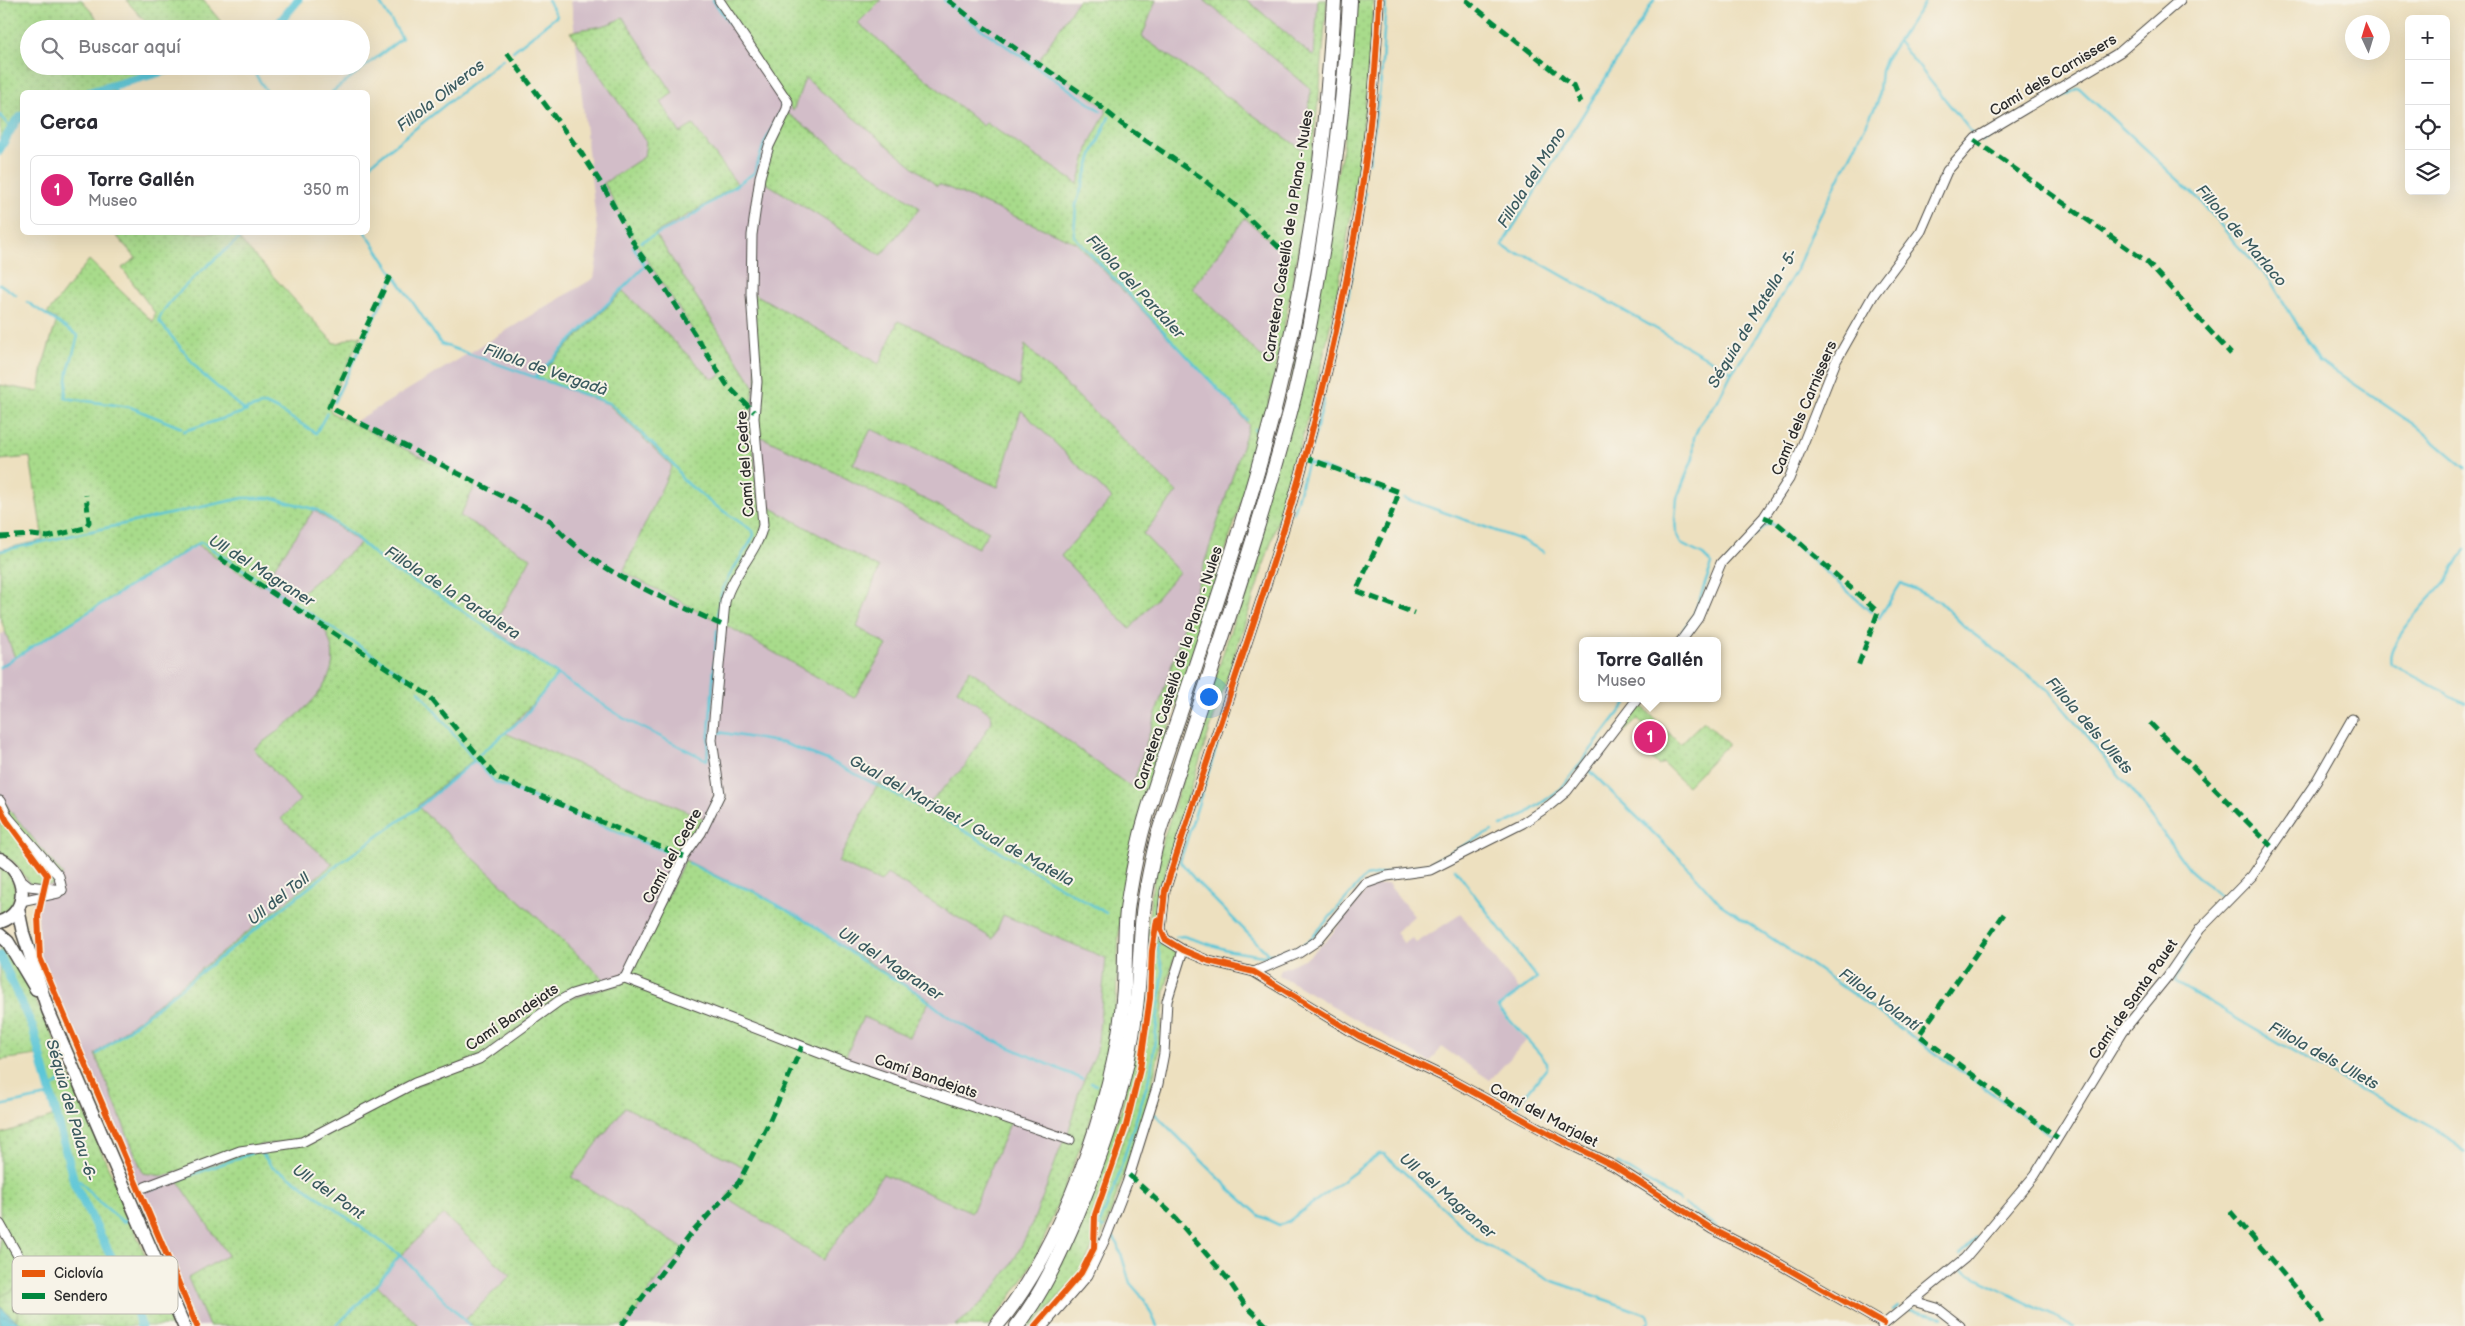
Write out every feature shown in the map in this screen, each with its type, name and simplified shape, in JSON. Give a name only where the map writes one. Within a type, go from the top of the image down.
[{"type":"main road","name":"Carretera Castelló de la Plana - Nules","points":[[996,1326],[1031,1278],[1050,1242],[1081,1168],[1100,1114],[1114,1065],[1123,1002],[1127,912],[1142,832],[1236,543],[1259,464],[1285,362],[1312,203],[1332,43],[1334,0]]},
{"type":"main road","points":[[1016,1326],[1045,1282],[1063,1246],[1107,1136],[1127,1068],[1137,1006],[1143,913],[1158,835],[1251,549],[1297,387],[1313,306],[1328,213],[1339,130],[1350,0]]},
{"type":"main road","points":[[0,860],[11,866],[20,878],[23,890],[20,905],[23,933],[48,1010],[154,1256]]},
{"type":"main road","points":[[0,922],[12,915],[20,905]]},
{"type":"main road","points":[[0,935],[11,946],[48,1010]]},
{"type":"main road","points":[[178,1312],[184,1326]]},
{"type":"street","name":"Camí del Cedre","points":[[625,978],[684,857],[695,845],[718,801],[720,788],[712,740],[725,602],[731,585],[757,541],[763,525],[754,418],[756,382],[751,294],[752,235],[760,177],[770,146],[787,109],[788,102],[719,0]]},
{"type":"street","name":"Camí del Marjalet","points":[[1379,0],[1372,113],[1357,216],[1340,308],[1321,392],[1291,506],[1165,891],[1161,929],[1165,939],[1182,950],[1210,961],[1254,972],[1304,1005],[1359,1036],[1451,1080],[1614,1166],[1712,1229],[1767,1257],[1883,1325]]},
{"type":"street","name":"Camí dels Carnissers","points":[[1684,637],[1698,618],[1721,564],[1764,518],[1789,480],[1836,361],[1874,294],[1922,231],[1948,171],[1976,138],[2120,52],[2180,0]]},
{"type":"street","points":[[1254,972],[1299,953],[1318,941],[1364,884],[1387,876],[1430,870],[1523,823],[1550,805],[1568,791],[1635,702]]},
{"type":"street","name":"Camí de Santa Pauet","points":[[1883,1325],[1965,1258],[2035,1175],[2123,1031],[2167,977],[2200,929],[2252,876],[2316,782],[2352,719]]},
{"type":"street","points":[[0,802],[8,817],[59,876],[62,890]]},
{"type":"street","points":[[20,878],[29,886],[62,890]]},
{"type":"street","points":[[20,905],[54,895],[62,890]]},
{"type":"street","points":[[1043,1326],[1088,1275],[1106,1236],[1127,1182],[1158,1084],[1164,1053],[1167,1001],[1182,950]]},
{"type":"street","name":"Camí Bandejats","points":[[145,1187],[240,1150],[302,1142],[406,1087],[479,1059],[559,1000],[572,994],[625,978],[843,1062],[1070,1140]]},
{"type":"street","points":[[0,1224],[18,1256]]},
{"type":"street","points":[[1913,1301],[1938,1308],[1960,1326]]},
{"type":"shaded area","points":[[571,0],[1326,0],[1275,369],[1138,813],[1119,891],[1089,1110],[984,1326],[197,1326],[178,1281],[178,1256],[167,1256],[40,958],[38,916],[19,862],[0,849],[0,635],[594,278],[599,248]]},
{"type":"shaded area","points":[[1388,884],[1414,916],[1396,932],[1404,944],[1412,938],[1416,943],[1461,914],[1519,990],[1496,1007],[1526,1041],[1490,1080],[1442,1047],[1430,1062],[1279,975],[1281,969],[1307,958],[1327,940],[1367,889],[1372,886]]},
{"type":"green space","points":[[0,0],[82,0],[98,20],[20,20],[20,75],[142,75],[112,84],[114,90],[20,90],[20,117],[15,121],[0,145]]},
{"type":"green space","points":[[126,0],[203,0],[220,20],[144,20]]},
{"type":"green space","points":[[716,0],[881,0],[858,23],[983,126],[986,123],[1078,184],[1090,142],[1106,113],[1106,108],[1039,60],[1078,0],[1156,0],[1142,37],[1303,150],[1311,89],[1204,0],[1247,0],[1314,57],[1318,0],[1327,0],[1320,88],[1302,230],[1272,391],[1246,487],[1133,840],[1120,911],[1116,1000],[1106,1068],[1088,1128],[1044,1239],[1019,1284],[989,1326],[955,1326],[977,1307],[995,1287],[1010,1266],[1034,1220],[1062,1144],[1068,1134],[1079,1091],[1097,1051],[1106,958],[1003,915],[993,939],[887,874],[881,882],[838,862],[878,783],[926,806],[965,766],[992,721],[991,714],[957,690],[970,670],[1132,788],[1249,425],[1219,390],[1077,243],[939,184],[937,186],[805,78],[793,111]],"holes":[[[1245,218],[1287,256],[1265,360],[1192,288]]]},
{"type":"green space","points":[[1357,0],[1373,0],[1370,57],[1358,170],[1339,283],[1314,394],[1266,559],[1160,889],[1151,946],[1147,1007],[1137,1071],[1114,1156],[1093,1214],[1094,1244],[1080,1273],[1033,1326],[1024,1326],[1120,1113],[1136,1047],[1151,894],[1161,846],[1247,579],[1343,148]]},
{"type":"green space","points":[[623,17],[673,93],[661,102],[680,133],[693,125],[737,184],[692,213],[655,233],[754,386],[751,416],[757,494],[764,504],[879,568],[857,627],[887,645],[854,698],[724,624],[623,572],[672,466],[608,404],[536,378],[623,291],[712,379],[722,375],[634,240],[604,183],[644,157],[646,142],[570,32],[604,25]]},
{"type":"green space","points":[[784,111],[920,208],[881,255],[763,181],[767,146]]},
{"type":"green space","points":[[116,235],[238,235],[239,239],[334,343],[354,336],[361,336],[328,405],[332,413],[476,484],[460,516],[531,558],[492,628],[557,674],[548,687],[505,733],[705,819],[691,846],[679,856],[495,781],[473,760],[417,806],[606,981],[590,986],[474,1058],[299,1141],[260,1145],[164,1176],[143,1173],[95,1054],[333,864],[281,819],[300,800],[254,749],[294,719],[307,706],[327,680],[332,665],[332,649],[325,630],[315,621],[288,604],[361,543],[314,510],[261,586],[196,544],[15,658],[0,617],[0,550],[43,540],[30,457],[0,460],[0,385],[39,392],[44,361],[57,320],[47,314],[89,260],[153,322],[155,313],[122,268],[136,258]]},
{"type":"green space","points":[[753,293],[879,364],[898,321],[921,331],[1019,387],[1025,345],[1177,492],[1143,534],[1179,572],[1130,629],[1061,556],[1112,498],[1021,410],[998,487],[871,429],[853,464],[989,531],[978,548],[817,463],[759,436]]},
{"type":"green space","points":[[1641,705],[1680,744],[1704,721],[1728,744],[1687,786],[1663,763],[1659,766],[1647,753],[1659,741],[1638,719],[1625,731],[1621,728]]},
{"type":"green space","points":[[0,793],[8,808],[63,875],[52,885],[31,885],[14,862],[0,853]]},
{"type":"green space","points":[[685,860],[723,879],[753,890],[813,925],[838,943],[930,1000],[909,1037],[863,1017],[844,1060],[1011,1121],[972,1212],[883,1174],[823,1260],[726,1197],[738,1183],[744,1167],[625,1107],[571,1177],[684,1249],[659,1277],[624,1326],[473,1326],[466,1319],[511,1275],[443,1215],[402,1254],[377,1285],[419,1326],[209,1326],[188,1278],[228,1255],[176,1178],[240,1154],[281,1149],[382,1100],[450,1072],[560,1002],[624,983]]},
{"type":"green space","points":[[0,867],[11,878],[15,891],[11,904],[0,915]]},
{"type":"green space","points":[[1156,938],[1177,948],[1165,990],[1158,1057],[1148,1104],[1106,1226],[1097,1246],[1097,1215],[1126,1130],[1141,1069],[1151,1004]]},
{"type":"green space","points":[[0,939],[12,955],[49,1027],[146,1256],[12,1256],[12,1291],[0,1297],[0,1134],[55,1116],[37,1055],[0,1060]]},
{"type":"green space","points":[[12,1291],[12,1314],[17,1314],[16,1321],[0,1307],[0,1297]]},
{"type":"green space","points":[[17,1314],[170,1314],[175,1326],[23,1326],[16,1321]]},
{"type":"water","points":[[0,1307],[23,1326],[0,1326]]},
{"type":"waterway","name":"Séquia del Palau -6-","points":[[281,20],[298,0]]},
{"type":"waterway","points":[[370,63],[402,38],[378,0]]},
{"type":"waterway","name":"Fillola Oliveros","points":[[513,51],[557,16],[548,0]]},
{"type":"waterway","points":[[713,0],[729,23]]},
{"type":"waterway","name":"Fillola del Pardaler","points":[[944,0],[977,26],[1101,111]]},
{"type":"waterway","points":[[1369,163],[1381,79],[1386,0]]},
{"type":"waterway","name":"Fillola del Mono","points":[[1654,0],[1502,245],[1512,252],[1528,256],[1732,372]]},
{"type":"waterway","name":"Séquia de Matella - 5-","points":[[1678,637],[1694,615],[1712,564],[1703,555],[1681,544],[1676,534],[1677,498],[1693,458],[1694,437],[1700,424],[1718,400],[1732,372],[1754,342],[1797,269],[1811,234],[1878,101],[1881,71],[1885,60],[1926,0]]},
{"type":"waterway","name":"Fillola de Marlaco","points":[[1898,41],[1973,134]]},
{"type":"waterway","name":"Fillola Oliveros","points":[[370,164],[503,59]]},
{"type":"waterway","name":"Séquia del Palau -6-","points":[[97,90],[150,75]]},
{"type":"waterway","name":"Fillola de Vergadà","points":[[256,75],[266,90]]},
{"type":"waterway","points":[[335,90],[354,75]]},
{"type":"waterway","name":"Séquia del Palau -6-","points":[[112,85],[115,90]]},
{"type":"waterway","name":"Fillola de Marlaco","points":[[1982,141],[2079,88],[2202,202],[2236,244],[2270,280],[2319,360],[2413,424],[2465,468]]},
{"type":"waterway","points":[[641,242],[687,219],[754,173],[765,142],[782,109],[781,98]]},
{"type":"waterway","points":[[0,115],[11,129]]},
{"type":"waterway","name":"Fillola del Pardaler","points":[[1109,117],[1092,155],[1076,205],[1074,236],[1247,420]]},
{"type":"waterway","name":"Séquia del Palau -6-","points":[[0,148],[16,121],[20,118]]},
{"type":"waterway","name":"Séquia del Palau -6-","points":[[0,155],[16,125],[20,122]]},
{"type":"waterway","points":[[1348,298],[1365,193]]},
{"type":"waterway","points":[[238,235],[239,239],[181,290],[162,313],[159,321],[202,374],[244,410],[265,404],[278,410]]},
{"type":"waterway","name":"Fillola de Vergadà","points":[[367,235],[441,344],[611,404],[676,467],[682,479],[710,502],[753,531],[754,535],[722,591],[718,619]]},
{"type":"waterway","points":[[536,376],[645,266],[633,246]]},
{"type":"waterway","points":[[334,402],[395,275]]},
{"type":"waterway","points":[[0,284],[16,295]]},
{"type":"waterway","points":[[27,302],[78,336],[68,372],[65,398],[130,407],[182,428]]},
{"type":"waterway","points":[[1332,367],[1345,310]]},
{"type":"waterway","points":[[1311,449],[1324,400]]},
{"type":"waterway","points":[[278,410],[316,433],[327,413]]},
{"type":"waterway","points":[[184,431],[247,411]]},
{"type":"waterway","points":[[1293,513],[1308,461]]},
{"type":"waterway","name":"Fillola del Pardaler","points":[[1307,462],[1392,494]]},
{"type":"waterway","name":"Fillola de la Pardalera","points":[[0,551],[243,498],[273,498],[317,510],[354,536],[391,569],[437,594],[623,718],[707,760],[717,630]]},
{"type":"waterway","name":"Fillola del Pardaler","points":[[1404,498],[1524,541],[1544,552]]},
{"type":"waterway","name":"Fillola dels Ullets","points":[[1726,564],[1763,527],[1771,523],[1871,612]]},
{"type":"waterway","name":"Ull del Magraner","points":[[0,667],[201,542],[408,678]]},
{"type":"waterway","name":"Fillola de Marlaco","points":[[2465,549],[2445,582],[2410,621],[2391,655],[2391,664],[2465,703]]},
{"type":"waterway","name":"Fillola dels Ullets","points":[[1879,618],[1901,583],[1939,601],[1967,629],[2048,690],[2134,793],[2189,869],[2223,899]]},
{"type":"waterway","name":"Ull del Toll","points":[[479,755],[523,718],[557,675]]},
{"type":"waterway","name":"Ull del Magraner","points":[[419,691],[474,760],[495,782],[679,857]]},
{"type":"waterway","name":"Séquia de Matella - 5-","points":[[1501,826],[1526,814],[1561,789],[1627,702]]},
{"type":"waterway","name":"Gual del Marjalet / Gual de Matella","points":[[718,732],[783,743],[830,761],[947,821],[1106,913]]},
{"type":"waterway","points":[[1217,746],[1180,861],[1196,881],[1269,955]]},
{"type":"waterway","name":"Ull del Toll","points":[[97,1054],[340,863],[419,807],[474,761]]},
{"type":"waterway","name":"Fillola Volantí","points":[[1590,771],[1682,861],[1720,904],[1813,966],[2052,1136],[2052,1141]]},
{"type":"waterway","name":"Séquia de Matella - 5-","points":[[1176,937],[1183,936],[1231,951],[1263,956],[1300,947],[1308,942],[1365,877],[1426,865],[1492,831]]},
{"type":"waterway","name":"Ull del Magraner","points":[[689,863],[723,880],[753,891],[811,924],[861,960],[918,993],[950,1018],[979,1034],[1082,1079]]},
{"type":"waterway","points":[[1455,869],[1537,978],[1498,1007],[1547,1062],[1547,1068],[1514,1109],[1526,1116]]},
{"type":"waterway","name":"Séquia de Matella - 5-","points":[[1104,1228],[1100,1226],[1100,1223],[1115,1186],[1151,1072],[1163,973],[1157,945],[1159,944]]},
{"type":"waterway","name":"Fillola dels Ullets","points":[[2192,949],[2175,981],[2176,983],[2317,1066],[2446,1135],[2465,1153]]},
{"type":"waterway","name":"Séquia del Palau -6-","points":[[0,956],[33,1028],[75,1185],[111,1256]]},
{"type":"waterway","name":"Ull del Toll","points":[[50,1089],[69,1074]]},
{"type":"waterway","name":"Ull del Magraner","points":[[1091,1083],[1096,1085]]},
{"type":"waterway","points":[[0,1106],[52,1095]]},
{"type":"waterway","name":"Ull del Magraner","points":[[1155,1114],[1233,1192],[1260,1216],[1279,1225],[1286,1223],[1379,1154],[1384,1154],[1478,1240],[1553,1281],[1648,1315],[1650,1321],[1645,1326]]},
{"type":"waterway","name":"Ull del Pont","points":[[260,1151],[273,1168],[286,1174],[400,1255],[470,1326]]},
{"type":"waterway","name":"Ull del Pont","points":[[153,1189],[252,1153]]},
{"type":"waterway","name":"Fillola Volantí","points":[[2027,1178],[2042,1156]]},
{"type":"waterway","points":[[1617,1163],[1680,1201]]},
{"type":"waterway","name":"Ull del Pont","points":[[74,1178],[77,1178],[96,1199],[123,1222],[130,1219]]},
{"type":"waterway","points":[[1685,1204],[1716,1226]]},
{"type":"waterway","name":"Séquia de Matella - 5-","points":[[1111,1234],[1118,1244],[1130,1283],[1144,1299],[1157,1326]]},
{"type":"waterway","name":"Fillola Volantí","points":[[1960,1255],[1977,1238]]},
{"type":"waterway","points":[[336,1326],[376,1286],[400,1255]]},
{"type":"waterway","name":"Fillola Volantí","points":[[1962,1268],[1966,1273],[2074,1326]]},
{"type":"waterway","points":[[1893,1311],[1898,1307]]},
{"type":"waterway","points":[[1910,1310],[1942,1317]]},
{"type":"waterway","name":"Séquia del Palau -6-","points":[[138,1314],[141,1326]]},
{"type":"marked path","points":[[948,0],[975,21],[1096,103],[1123,125],[1203,179],[1236,206],[1291,259]]},
{"type":"marked path","points":[[1466,0],[1573,86],[1580,103]]},
{"type":"marked path","points":[[507,53],[582,154],[604,188],[638,251],[665,288],[727,385],[754,412]]},
{"type":"marked path","points":[[1974,140],[2147,262],[2231,354]]},
{"type":"marked path","points":[[390,276],[329,407],[551,521],[567,539],[608,569],[630,582],[722,625]]},
{"type":"marked path","points":[[1304,457],[1399,492],[1388,523],[1356,591],[1414,613]]},
{"type":"marked path","points":[[0,537],[32,535],[48,537],[85,528],[89,522],[86,495]]},
{"type":"marked path","points":[[1764,517],[1776,522],[1878,612],[1857,669]]},
{"type":"marked path","points":[[219,558],[428,695],[496,777],[684,857]]},
{"type":"marked path","points":[[2150,723],[2271,846]]},
{"type":"marked path","points":[[2004,914],[1919,1035],[2058,1138]]},
{"type":"marked path","points":[[621,1326],[688,1237],[739,1182],[769,1122],[802,1046]]},
{"type":"marked path","points":[[1129,1175],[1171,1213],[1227,1278],[1245,1305],[1267,1326]]},
{"type":"marked path","points":[[2230,1211],[2318,1315],[2323,1326]]},
{"type":"cycle path","points":[[1379,0],[1369,129],[1361,193],[1351,257],[1324,384],[1308,447],[1275,557],[1165,891],[1161,929],[1165,939],[1183,950],[1209,961],[1254,972],[1359,1036],[1451,1080],[1559,1139],[1614,1166],[1712,1229],[1767,1257],[1884,1324]]},
{"type":"cycle path","points":[[0,808],[7,821],[47,875],[38,916],[40,958],[167,1256]]},
{"type":"cycle path","points":[[1035,1326],[1081,1273],[1094,1248],[1095,1215],[1126,1126],[1140,1069],[1150,998],[1152,951],[1157,920]]},
{"type":"cycle path","points":[[178,1281],[197,1326]]},
{"type":"place","name":"Torre Gallén","points":[[1650,737]]}]
